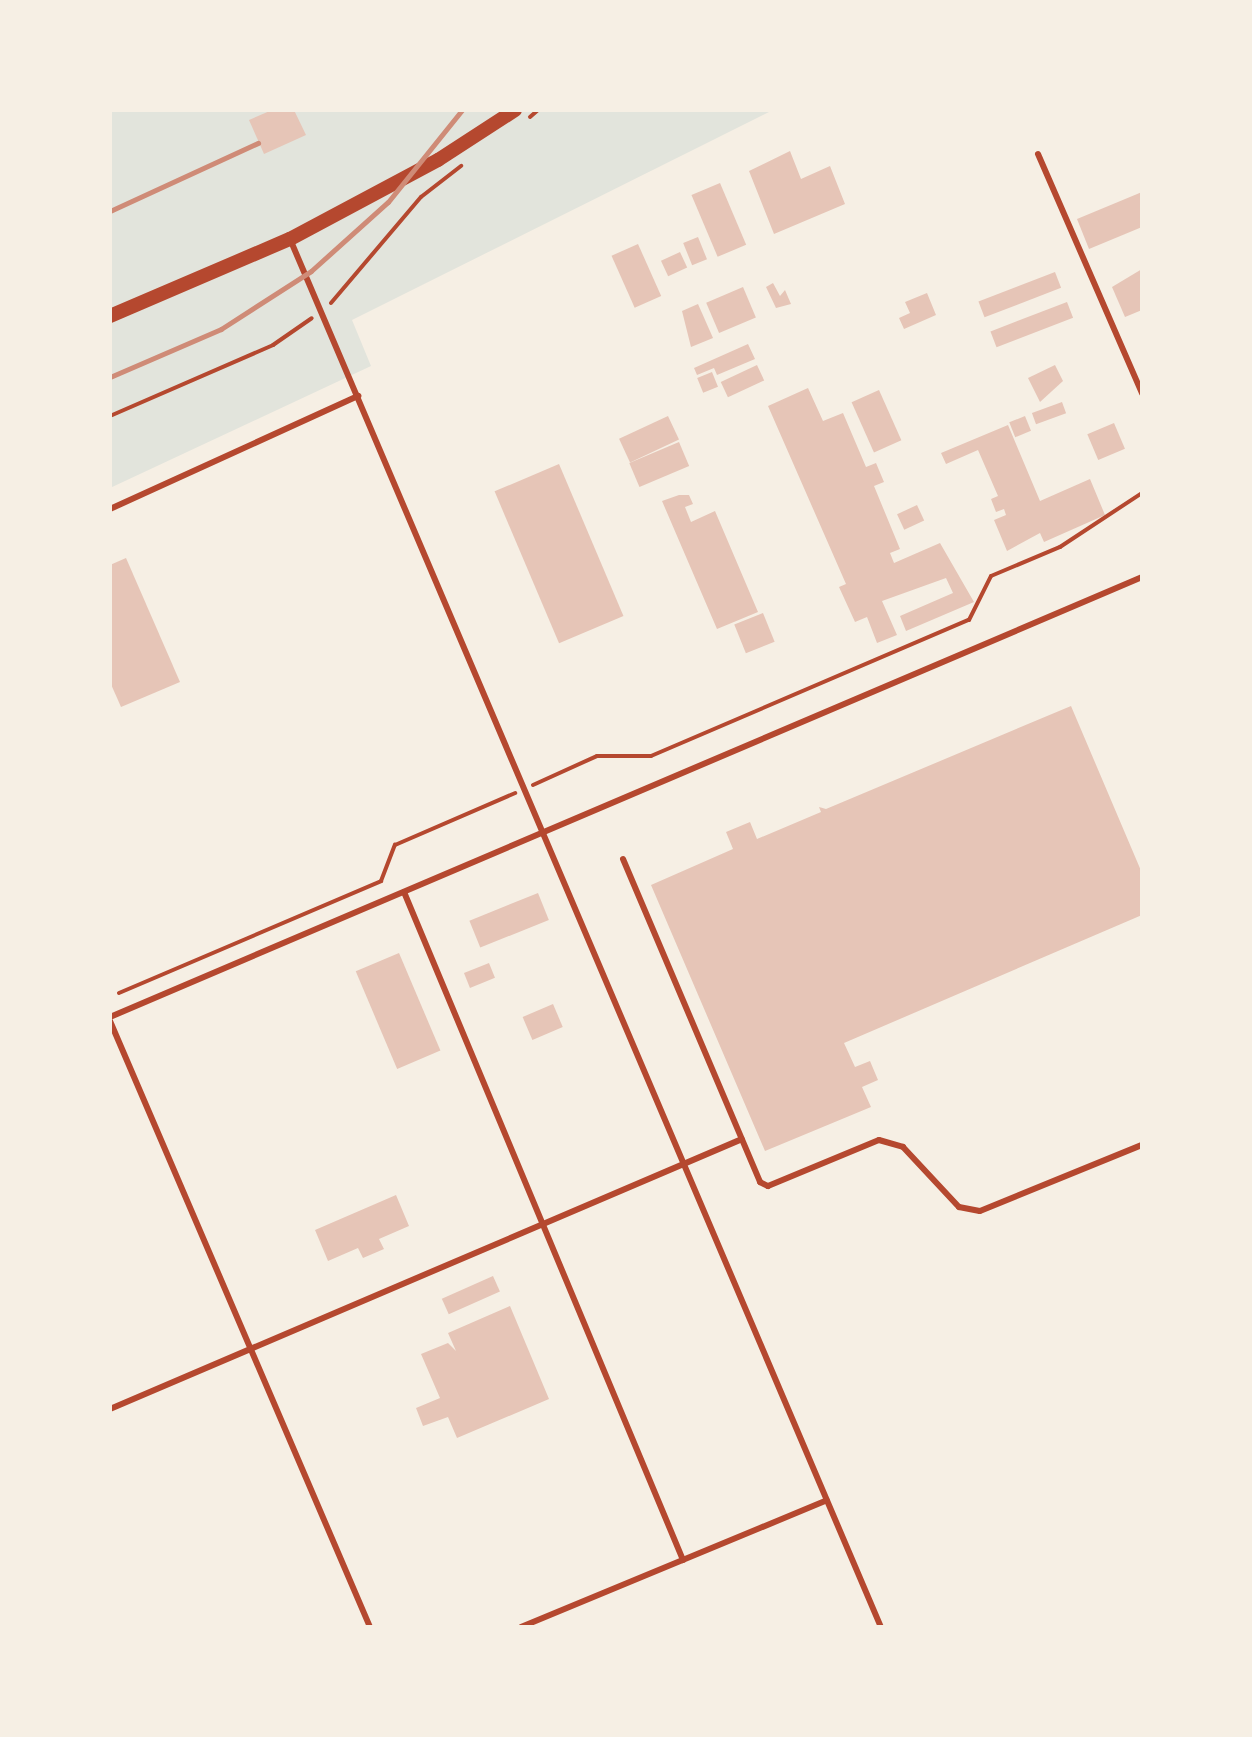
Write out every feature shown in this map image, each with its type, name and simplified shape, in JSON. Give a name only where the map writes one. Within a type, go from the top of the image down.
[{"type":"street","points":[[110,316],[290,239],[521,115]]},
{"type":"lane","points":[[1038,154],[1142,393]]},
{"type":"lane","points":[[290,239],[881,1627]]},
{"type":"lane","points":[[110,509],[358,396]]},
{"type":"lane","points":[[370,1627],[110,1019],[1142,577]]},
{"type":"lane","points":[[622,859],[760,1182],[768,1186],[879,1140],[894,1143],[971,1212],[1142,1145]]},
{"type":"lane","points":[[404,892],[683,1560]]},
{"type":"lane","points":[[110,1408],[742,1140]]},
{"type":"lane","points":[[521,1627],[827,1500]]},
{"type":"path","points":[[521,115],[538,110]]},
{"type":"path","points":[[110,416],[274,345],[322,311],[352,284],[420,197],[476,156]]},
{"type":"path","points":[[118,994],[381,881],[394,845],[598,756],[651,756],[968,620],[991,576],[1060,547],[1142,493]]},
{"type":"shaded area","points":[[110,110],[773,110],[352,320],[371,366],[110,488]]},
{"type":"building","points":[[272,110],[294,110],[306,135],[264,154],[249,120]]},
{"type":"building","points":[[790,151],[801,179],[830,166],[845,204],[774,234],[749,171]]},
{"type":"building","points":[[720,183],[746,245],[718,257],[691,195]]},
{"type":"building","points":[[1142,192],[1142,227],[1089,249],[1077,219]]},
{"type":"building","points":[[698,237],[707,259],[692,265],[683,243]]},
{"type":"building","points":[[638,244],[661,296],[635,308],[612,256]]},
{"type":"building","points":[[680,252],[687,267],[668,276],[661,261]]},
{"type":"building","points":[[1142,269],[1142,310],[1125,317],[1112,287]]},
{"type":"building","points":[[1055,272],[1061,288],[985,317],[978,301]]},
{"type":"building","points":[[773,283],[780,296],[785,290],[791,304],[776,308],[766,287]]},
{"type":"building","points":[[743,287],[756,317],[719,333],[706,303]]},
{"type":"building","points":[[927,293],[936,315],[904,329],[899,318],[910,313],[905,302]]},
{"type":"building","points":[[1067,302],[1073,318],[997,347],[990,331]]},
{"type":"building","points":[[698,304],[713,338],[691,347],[682,311]]},
{"type":"building","points":[[748,344],[755,359],[717,375],[714,368],[697,375],[694,368]]},
{"type":"building","points":[[757,365],[764,380],[728,397],[721,382]]},
{"type":"building","points":[[1055,365],[1063,381],[1040,402],[1028,378]]},
{"type":"building","points":[[712,372],[718,387],[703,393],[697,378]]},
{"type":"building","points":[[808,388],[823,421],[843,413],[866,467],[876,463],[884,482],[874,486],[900,549],[890,553],[894,563],[940,543],[974,602],[906,631],[900,616],[953,593],[946,578],[882,601],[897,635],[877,643],[867,617],[855,622],[839,587],[846,584],[768,406]]},
{"type":"building","points":[[879,390],[901,440],[874,452],[852,402]]},
{"type":"building","points":[[1062,402],[1066,413],[1036,424],[1032,413]]},
{"type":"building","points":[[668,416],[679,440],[630,462],[619,439]]},
{"type":"building","points":[[1025,416],[1031,431],[1015,437],[1009,422]]},
{"type":"building","points":[[1114,423],[1125,449],[1098,460],[1087,434]]},
{"type":"building","points":[[1008,425],[1040,501],[1090,479],[1105,515],[1044,542],[1040,533],[1007,551],[994,520],[1006,515],[1004,509],[996,512],[991,499],[998,496],[978,450],[946,464],[941,453]]},
{"type":"building","points":[[679,442],[689,466],[639,487],[629,463]]},
{"type":"building","points":[[559,464],[623,616],[559,643],[495,491]]},
{"type":"building","points":[[689,495],[693,504],[685,507],[691,522],[715,511],[758,612],[717,629],[662,501]]},
{"type":"building","points":[[917,505],[924,520],[904,530],[897,514]]},
{"type":"building","points":[[126,558],[180,682],[121,707],[110,682],[110,565]]},
{"type":"building","points":[[763,613],[775,642],[746,653],[734,625]]},
{"type":"building","points":[[1071,706],[1142,873],[1142,915],[844,1043],[855,1067],[870,1061],[878,1080],[862,1087],[871,1107],[765,1151],[651,885],[733,849],[726,832],[750,822],[757,839],[821,812],[819,807],[826,809]]},
{"type":"building","points":[[538,893],[549,920],[480,948],[469,921]]},
{"type":"building","points":[[399,953],[440,1051],[397,1069],[356,971]]},
{"type":"building","points":[[489,963],[495,978],[470,988],[464,973]]},
{"type":"building","points":[[553,1004],[563,1027],[532,1040],[523,1017]]},
{"type":"building","points":[[396,1195],[409,1226],[379,1239],[384,1249],[363,1258],[358,1248],[328,1261],[315,1230]]},
{"type":"building","points":[[493,1276],[500,1292],[449,1314],[442,1299]]},
{"type":"building","points":[[510,1306],[549,1399],[457,1438],[448,1417],[423,1426],[416,1408],[440,1398],[421,1354],[448,1343],[456,1351],[448,1333]]},
{"type":"railway","points":[[110,377],[221,329],[311,271],[388,202],[462,110]]},
{"type":"railway","points":[[110,211],[258,143]]}]
